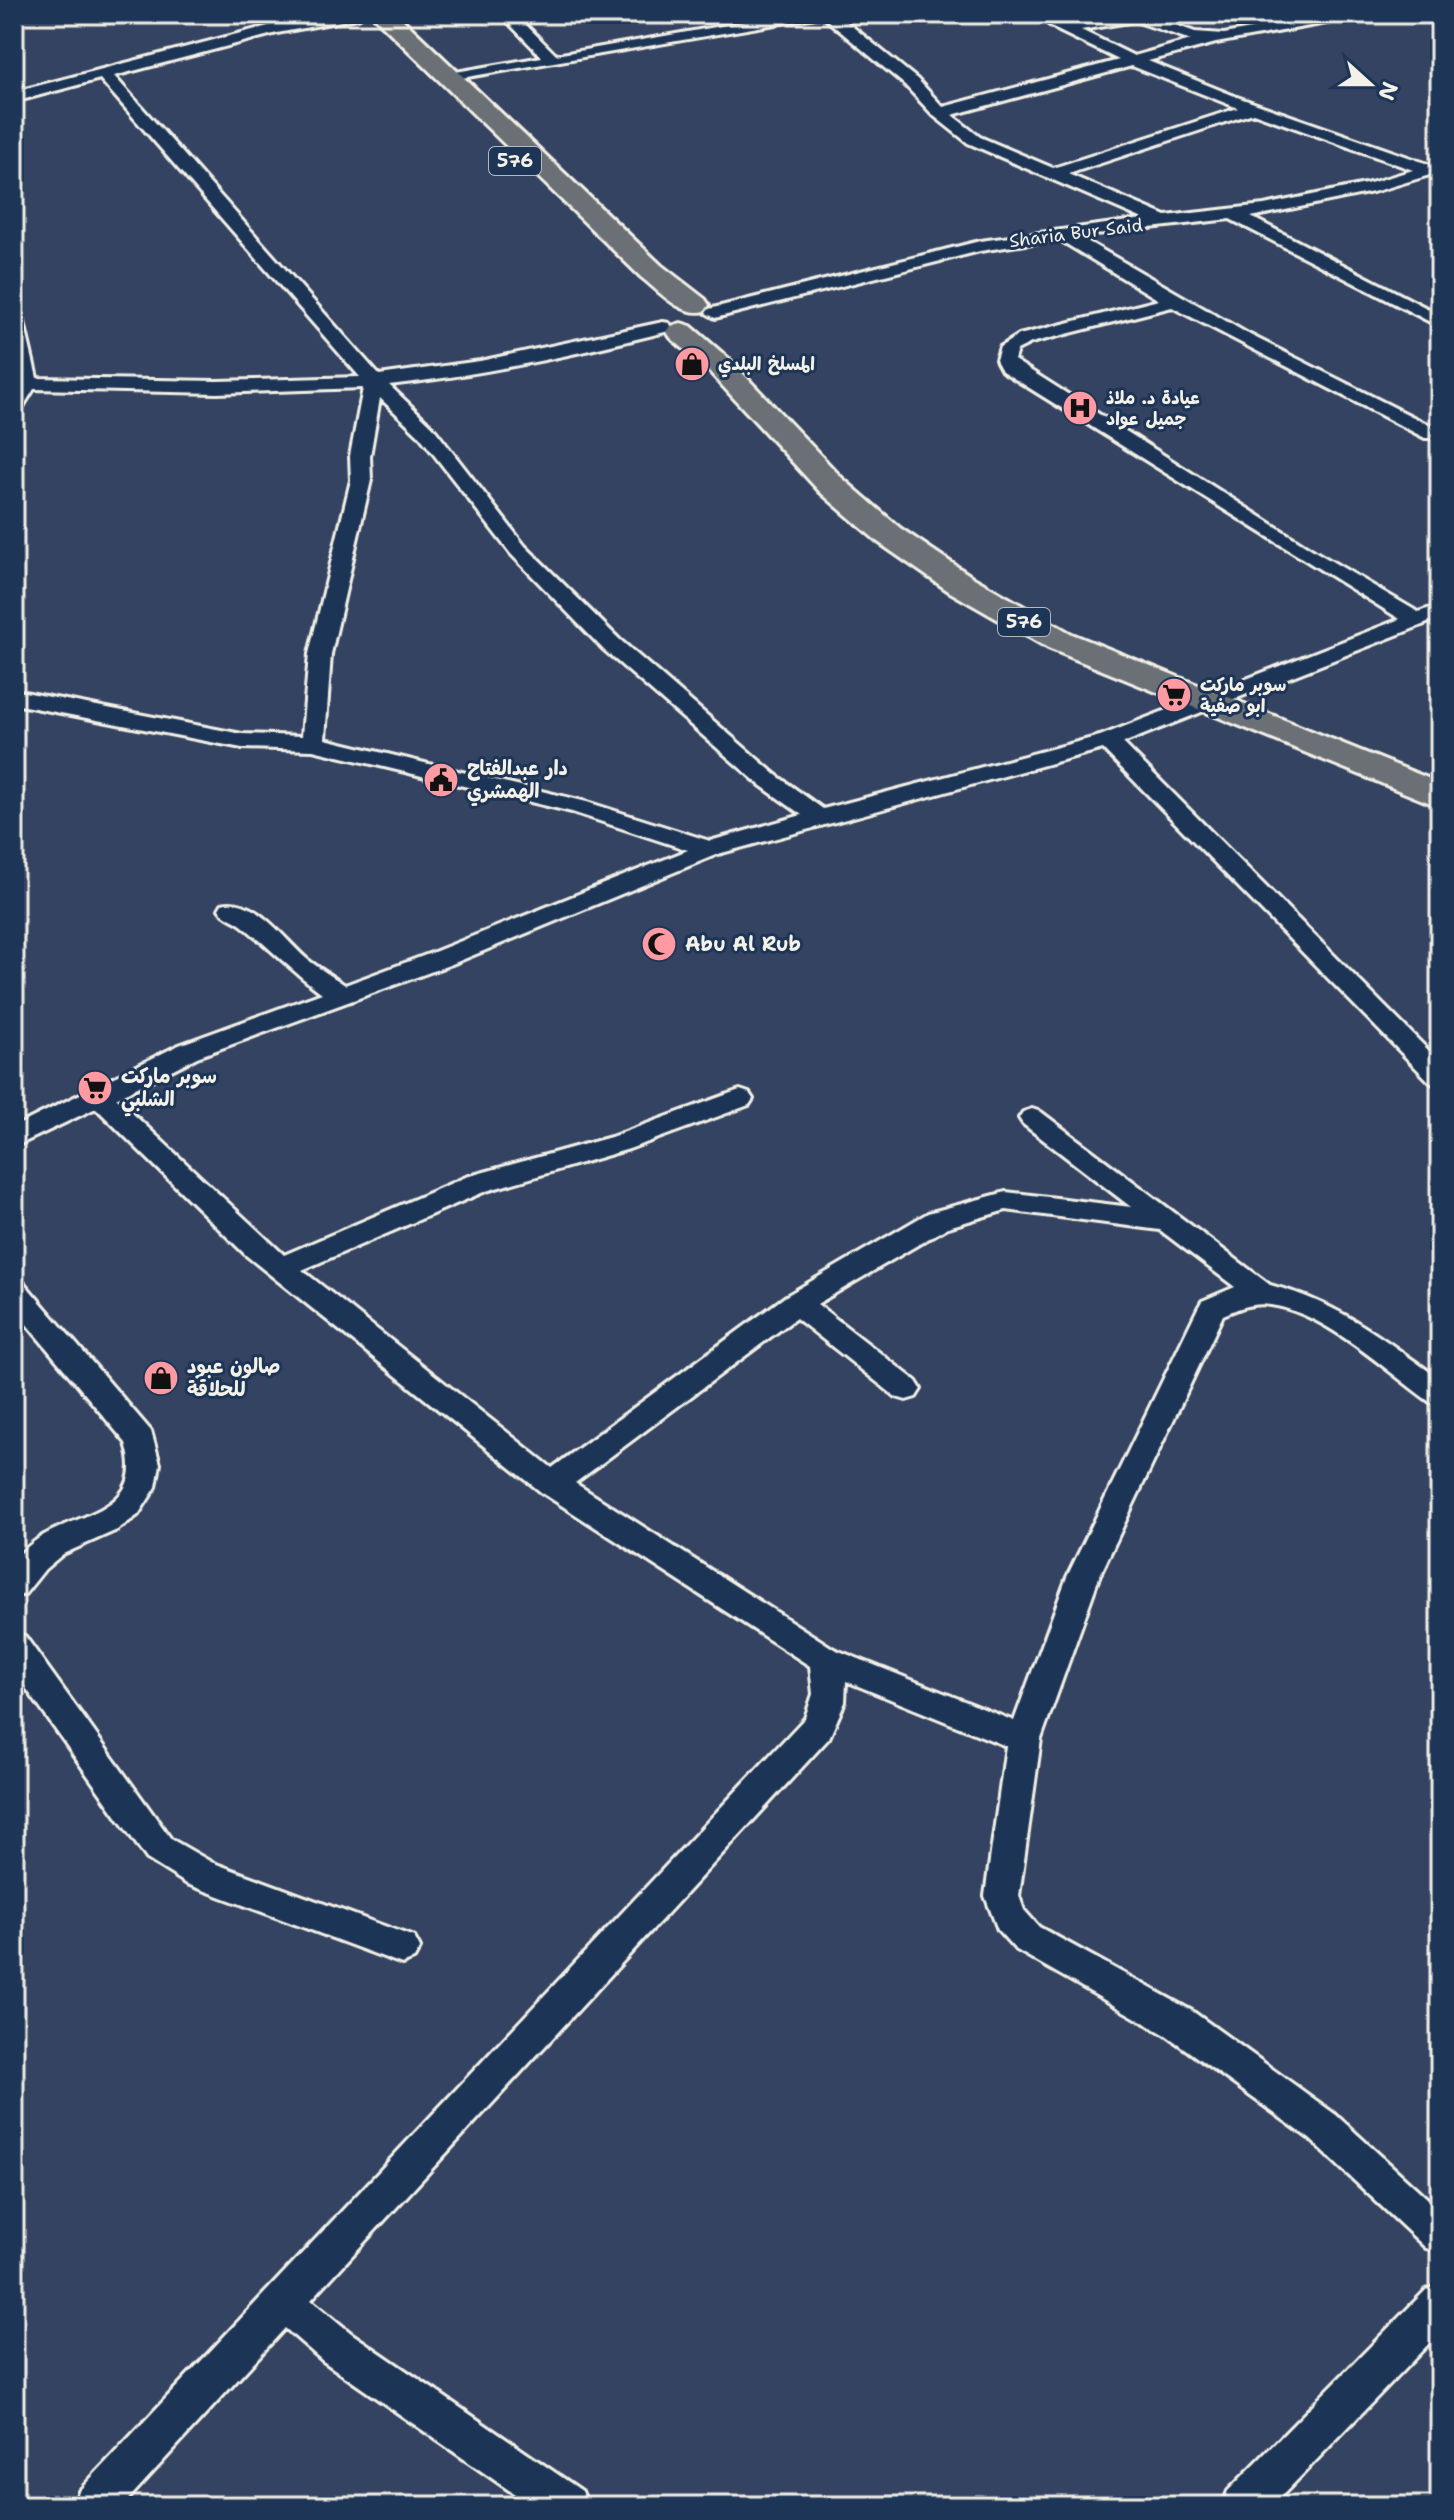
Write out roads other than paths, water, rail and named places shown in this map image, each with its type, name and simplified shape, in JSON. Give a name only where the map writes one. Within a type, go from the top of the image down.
[{"type":"main road","name":"576","points":[[361,14],[622,261],[647,294],[688,319],[718,364],[831,485],[920,557],[1015,617],[1060,641],[1440,769]]},
{"type":"main road","points":[[383,14],[651,271],[688,319]]},
{"type":"main road","name":"576","points":[[1222,696],[1440,796]]},
{"type":"street","points":[[14,97],[276,29],[361,14]]},
{"type":"street","points":[[507,14],[553,60]]},
{"type":"street","points":[[450,78],[816,14]]},
{"type":"street","points":[[828,14],[911,82],[940,113],[974,140],[1167,223]]},
{"type":"street","points":[[1040,14],[1134,62],[1435,168]]},
{"type":"street","points":[[940,113],[1213,39],[1354,14]]},
{"type":"street","points":[[1064,28],[1136,16],[1193,36],[1213,39]]},
{"type":"street","points":[[104,74],[374,381],[425,430],[518,550],[611,644],[768,780],[819,817]]},
{"type":"street","points":[[1051,174],[1256,107]]},
{"type":"street","name":"Sharia Bur Said","points":[[22,383],[266,387],[422,376],[688,319],[980,246],[1061,233],[1235,215],[1339,196],[1435,168]]},
{"type":"street","points":[[1235,215],[1440,322]]},
{"type":"street","points":[[1061,233],[1175,301],[1432,434]]},
{"type":"street","points":[[1175,301],[1025,339],[1009,347],[1005,360],[1009,367],[1187,481],[1415,619]]},
{"type":"street","points":[[14,318],[22,383],[14,406]]},
{"type":"street","points":[[313,743],[320,654],[361,480],[360,456],[374,381]]},
{"type":"street","points":[[14,1138],[188,1051],[443,958],[710,849],[1108,741],[1440,611]]},
{"type":"street","points":[[14,697],[242,741],[313,743],[579,807],[710,849]]},
{"type":"street","points":[[1108,741],[1440,1077]]},
{"type":"street","points":[[231,909],[251,920],[300,966],[342,995]]},
{"type":"street","points":[[99,1096],[257,1249],[552,1484],[823,1658],[1024,1739]]},
{"type":"street","points":[[281,1268],[476,1184],[620,1143],[740,1099]]},
{"type":"street","points":[[14,1115],[43,1124]]},
{"type":"street","points":[[1032,1118],[1260,1291],[1311,1306],[1440,1394]]},
{"type":"street","points":[[552,1484],[796,1303],[938,1220],[1006,1201],[1168,1221]]},
{"type":"street","points":[[14,1290],[140,1439],[147,1458],[147,1474],[140,1490],[124,1509],[107,1522],[57,1542],[43,1551],[14,1585]]},
{"type":"street","points":[[1260,1291],[1224,1299],[1206,1316],[1083,1577],[1024,1739],[1002,1896],[1010,1919],[1027,1938],[1179,2023],[1323,2127],[1440,2235]]},
{"type":"street","points":[[796,1303],[906,1389]]},
{"type":"street","points":[[14,1645],[159,1849],[199,1873],[402,1948]]},
{"type":"street","points":[[94,2506],[817,1728],[827,1713],[831,1694],[831,1676],[823,1658]]},
{"type":"street","points":[[283,2301],[337,2347],[567,2506]]},
{"type":"street","points":[[1243,2506],[1440,2304]]},
{"type":"place","name":"المسلخ البلدي","points":[[692,364]]},
{"type":"place","name":"عيادة د. ملاذ جميل عواد","points":[[1080,408]]},
{"type":"place","name":"سوبر ماركت ابو صفية","points":[[1174,695]]},
{"type":"place","name":"دار عبدالفتاح الهمشري","points":[[441,780]]},
{"type":"place","name":"Abu Al Rub","points":[[659,944]]},
{"type":"place","name":"سوبر ماركت الشلبي","points":[[95,1088]]},
{"type":"place","name":"صالون عبود للحلاقة","points":[[161,1378]]}]
